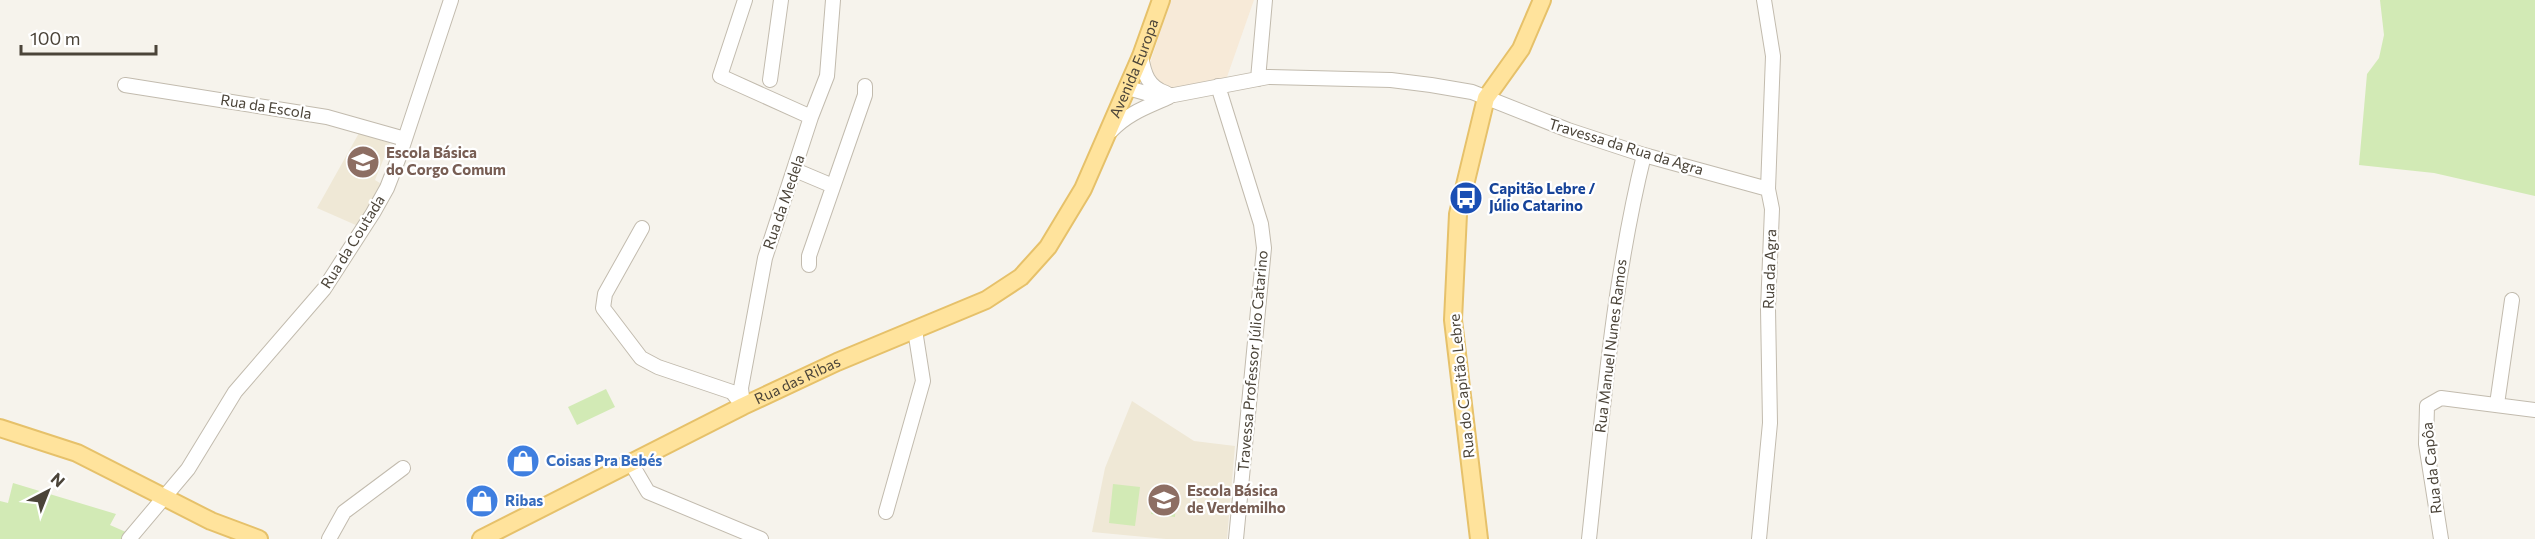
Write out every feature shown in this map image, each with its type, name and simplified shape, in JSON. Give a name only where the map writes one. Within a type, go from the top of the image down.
[{"type":"main road","name":"Avenida Europa","points":[[1083,189],[1128,88],[1161,0]]},
{"type":"main road","name":"Rua do Capitão Lebre","points":[[1479,539],[1453,320],[1458,214],[1486,98],[1521,49],[1542,0]]},
{"type":"main road","name":"Rua das Ribas","points":[[481,539],[742,406],[837,362],[986,300],[1021,278],[1048,247],[1083,189]]},
{"type":"main road","points":[[0,428],[77,453],[211,520],[259,539]]},
{"type":"street","name":"Rua da Coutada","points":[[129,539],[166,498],[188,469],[235,392],[324,289],[387,188],[451,0]]},
{"type":"street","points":[[745,0],[720,76],[811,117]]},
{"type":"street","points":[[770,80],[781,0]]},
{"type":"street","name":"Rua da Medela","points":[[742,406],[741,388],[765,258],[811,117],[827,76],[833,0]]},
{"type":"street","points":[[1258,79],[1265,0]]},
{"type":"street","name":"Rua da Agra","points":[[1759,539],[1770,423],[1768,309],[1772,209],[1768,189],[1773,56],[1764,0]]},
{"type":"street","points":[[1141,56],[1144,73],[1151,85],[1173,96]]},
{"type":"street","name":"Travessa da Rua da Agra","points":[[1173,96],[1258,79],[1391,80],[1472,92],[1523,114],[1644,155],[1768,189]]},
{"type":"street","name":"Rua da Escola","points":[[125,85],[327,117],[405,139]]},
{"type":"street","points":[[809,266],[809,256],[865,95],[865,86]]},
{"type":"street","name":"Travessa Professor Júlio Catarino","points":[[1218,86],[1261,224],[1264,248],[1263,281],[1236,537]]},
{"type":"street","points":[[1128,88],[1149,94],[1173,96]]},
{"type":"street","points":[[1128,88],[1148,105]]},
{"type":"street","points":[[1105,137],[1122,119],[1148,105],[1173,96]]},
{"type":"street","name":"Rua Manuel Nunes Ramos","points":[[1589,539],[1615,303],[1629,218],[1644,155]]},
{"type":"street","points":[[795,170],[833,186]]},
{"type":"street","points":[[642,228],[605,294],[603,308],[641,358],[658,367],[732,392],[742,406]]},
{"type":"street","points":[[2512,300],[2497,404],[2535,410]]},
{"type":"street","points":[[886,512],[923,381],[915,330]]},
{"type":"street","name":"Rua da Capôa","points":[[2441,539],[2425,431],[2427,406],[2433,400],[2441,398],[2497,404]]},
{"type":"street","points":[[631,463],[648,492],[761,539]]},
{"type":"street","points":[[329,539],[344,512],[403,468]]},
{"type":"shaded area","points":[[1171,0],[1254,0],[1227,77],[1176,89],[1163,89],[1148,69]]},
{"type":"shaded area","name":"Escola Básica do Corgo Comum","points":[[359,133],[390,143],[375,180],[383,185],[358,226],[317,208]]},
{"type":"shaded area","name":"Escola Básica de Verdemilho","points":[[1132,401],[1194,441],[1235,446],[1227,539],[1166,539],[1092,532],[1105,468]]},
{"type":"green space","points":[[2380,0],[2535,0],[2535,196],[2434,173],[2359,165],[2367,74],[2379,58],[2384,35]]},
{"type":"green space","points":[[606,389],[615,407],[577,425],[568,407]]},
{"type":"green space","points":[[13,483],[116,514],[110,525],[128,533],[123,539],[0,539],[0,501],[8,503]]},
{"type":"green space","points":[[1113,484],[1140,487],[1135,526],[1109,523]]},
{"type":"green space","points":[[1153,498],[1176,500],[1175,517],[1151,514]]},
{"type":"place","name":"Escola Básica do Corgo Comum","points":[[363,162]]},
{"type":"place","name":"Capitão Lebre / Júlio Catarino","points":[[1466,198]]},
{"type":"place","name":"Coisas Pra Bebés","points":[[523,461]]},
{"type":"place","name":"Escola Básica de Verdemilho","points":[[1164,500]]},
{"type":"place","name":"Ribas","points":[[482,501]]}]
